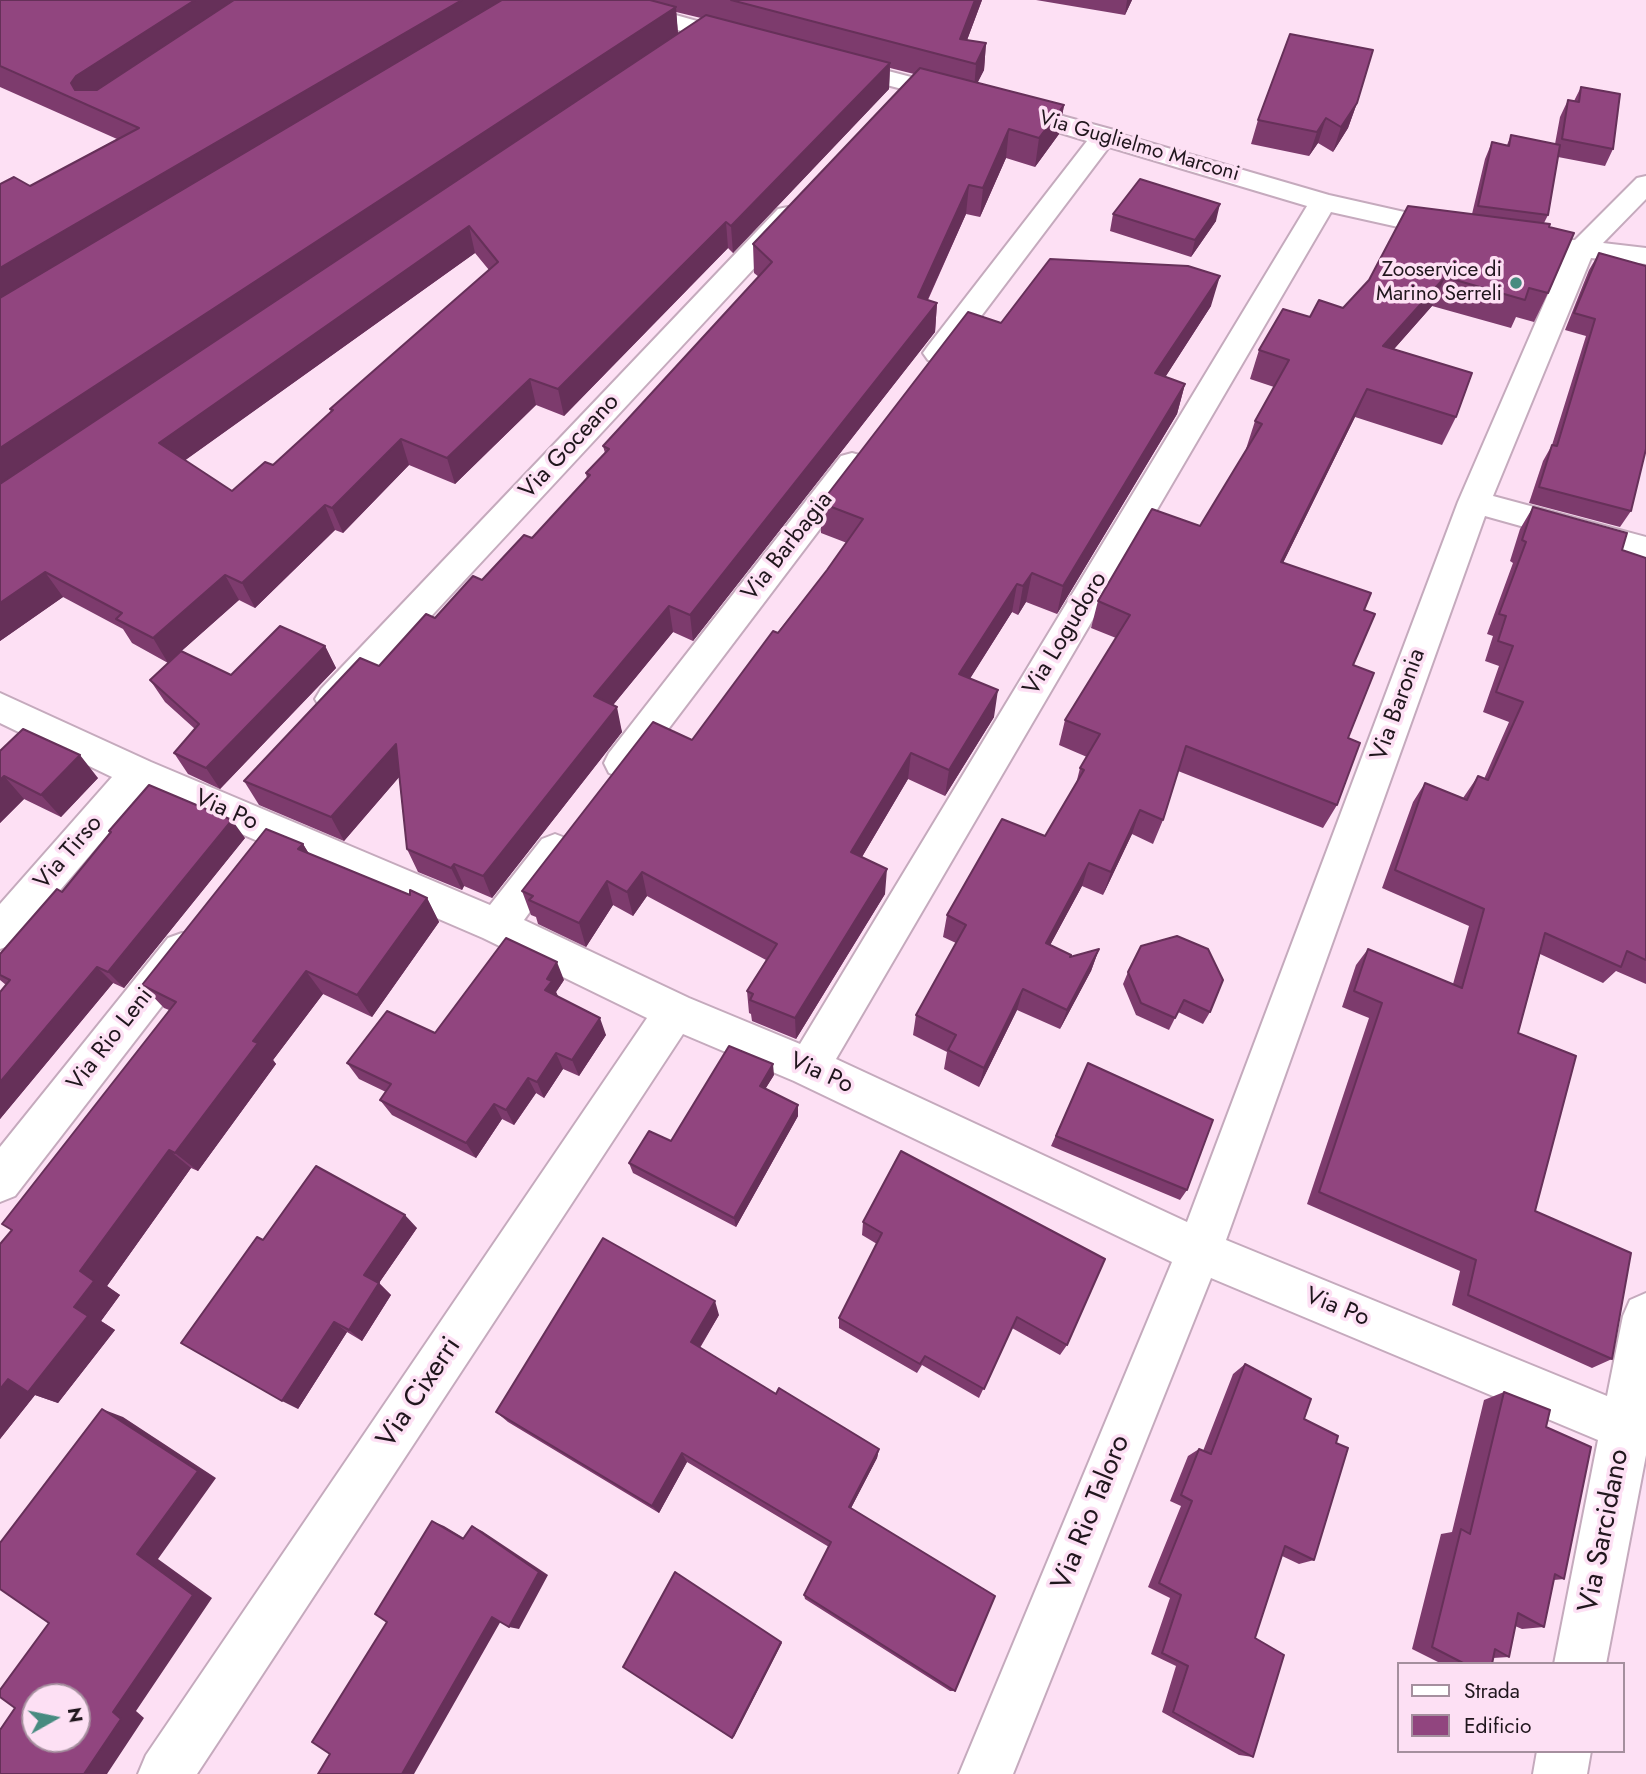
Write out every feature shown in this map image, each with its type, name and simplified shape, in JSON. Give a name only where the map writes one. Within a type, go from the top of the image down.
[{"type":"street","points":[[596,0],[768,48]]},
{"type":"street","points":[[672,52],[703,31]]},
{"type":"street","name":"Via Guglielmo Marconi","points":[[820,61],[1105,135],[1323,202],[1430,228],[1471,234]]},
{"type":"street","points":[[886,111],[912,84]]},
{"type":"street","points":[[920,376],[1105,135]]},
{"type":"street","name":"Via Baronia","points":[[1199,1251],[1474,502],[1581,250],[1646,184]]},
{"type":"street","name":"Via Goceano","points":[[314,719],[809,192]]},
{"type":"street","name":"Via Logudoro","points":[[808,1067],[1323,202]]},
{"type":"street","points":[[1535,243],[1646,256]]},
{"type":"street","name":"Via Barbagia","points":[[608,781],[869,442]]},
{"type":"street","points":[[1474,502],[1646,549]]},
{"type":"street","name":"Via Po","points":[[0,706],[138,773],[238,800],[264,846],[497,926],[675,1011],[808,1067],[1199,1251],[1635,1429]]},
{"type":"street","name":"Via Tirso","points":[[0,932],[138,773]]},
{"type":"street","points":[[497,926],[574,825]]},
{"type":"street","name":"Via Rio Leni","points":[[0,1181],[203,923]]},
{"type":"street","name":"Via Cixerri","points":[[165,1774],[675,1011]]},
{"type":"street","name":"Via Rio Taloro","points":[[986,1774],[1199,1251]]},
{"type":"street","name":"Via Sarcidano","points":[[1580,1662],[1635,1429],[1646,1316]]},
{"type":"street","points":[[1560,1774],[1564,1753]]},
{"type":"building","points":[[0,0],[195,0],[76,76],[71,83],[75,90],[97,90],[234,0],[462,0],[0,268],[0,184],[14,177],[30,186],[139,128],[0,66]]},
{"type":"building","points":[[502,0],[650,0],[676,7],[0,448],[0,298]]},
{"type":"building","points":[[731,0],[975,0],[960,39],[986,43],[976,64]]},
{"type":"building","points":[[706,15],[890,63],[731,226],[726,222],[558,389],[530,379],[447,458],[401,439],[332,508],[325,505],[242,583],[225,575],[153,638],[116,619],[122,613],[45,572],[0,603],[0,484]],"holes":[[[469,226],[498,262],[330,409],[333,410],[273,465],[265,462],[232,491],[159,443]]]},
{"type":"building","points":[[1290,34],[1373,50],[1357,103],[1341,127],[1326,118],[1317,132],[1258,120]]},
{"type":"building","points":[[920,68],[1064,105],[1039,138],[1009,129],[983,188],[969,185],[918,297],[937,303],[690,615],[669,606],[594,696],[617,707],[483,876],[454,864],[451,868],[407,849],[396,744],[331,817],[244,781],[360,658],[379,666],[426,614],[435,618],[473,576],[482,580],[524,535],[532,538],[590,475],[586,473],[609,449],[603,446],[772,262],[753,244]]},
{"type":"building","points":[[1581,87],[1620,94],[1613,149],[1562,139],[1568,100],[1579,102]]},
{"type":"building","points":[[1511,135],[1560,145],[1548,215],[1478,206],[1492,142],[1509,146]]},
{"type":"building","points":[[1140,179],[1220,204],[1195,240],[1113,214]]},
{"type":"building","points":[[1408,206],[1550,224],[1549,227],[1574,233],[1548,293],[1529,288],[1525,300],[1445,277],[1383,346],[1472,373],[1456,417],[1367,389],[1281,562],[1371,593],[1364,610],[1375,614],[1353,665],[1374,673],[1348,738],[1360,743],[1337,805],[1186,746],[1163,820],[1140,810],[1111,872],[1089,863],[1046,943],[1071,955],[1070,957],[1099,949],[1067,1010],[1023,989],[984,1068],[948,1050],[956,1035],[916,1015],[966,925],[947,915],[1002,819],[1045,836],[1084,770],[1080,768],[1100,734],[1065,720],[1130,615],[1098,601],[1152,509],[1200,526],[1262,424],[1255,421],[1289,360],[1259,350],[1283,309],[1310,317],[1319,300],[1343,308],[1369,280]]},
{"type":"building","points":[[1599,253],[1646,266],[1646,449],[1631,511],[1539,487],[1552,445],[1557,446],[1595,319],[1574,313]]},
{"type":"building","points":[[1050,259],[1188,266],[1220,276],[1155,373],[1185,384],[1063,586],[1032,573],[1023,586],[1017,584],[959,674],[998,690],[949,770],[911,753],[851,852],[887,869],[795,1018],[750,1000],[753,994],[747,991],[777,944],[642,872],[627,892],[607,881],[579,923],[529,900],[533,896],[522,891],[653,722],[692,740],[773,631],[778,633],[827,570],[863,519],[821,503],[968,312],[1001,323]]},
{"type":"building","points":[[1533,507],[1627,533],[1622,550],[1646,558],[1646,960],[1627,951],[1621,967],[1545,933],[1518,1033],[1576,1056],[1535,1211],[1631,1253],[1612,1359],[1468,1295],[1476,1260],[1319,1192],[1382,1003],[1354,991],[1368,949],[1462,988],[1484,909],[1395,870],[1425,783],[1467,800],[1478,776],[1488,780],[1523,702],[1496,692],[1513,646],[1498,641],[1506,616],[1499,614],[1526,542],[1522,540]]},
{"type":"building","points":[[280,626],[325,646],[206,768],[174,753],[199,724],[150,680],[181,651],[231,675]]},
{"type":"building","points":[[23,729],[80,755],[41,795],[4,776],[0,780],[0,751]]},
{"type":"building","points":[[149,785],[232,820],[108,972],[97,967],[0,1082],[0,992],[10,980],[0,975],[0,954],[57,889],[62,892]]},
{"type":"building","points":[[266,829],[303,844],[298,849],[410,895],[410,890],[427,898],[357,995],[306,971],[253,1041],[258,1043],[175,1153],[169,1150],[80,1271],[94,1281],[74,1307],[88,1316],[28,1392],[8,1379],[0,1389],[0,1244],[12,1230],[2,1224],[176,1002],[142,985]]},
{"type":"building","points":[[1177,936],[1208,949],[1223,980],[1210,1012],[1184,1000],[1175,1018],[1141,1003],[1128,972],[1141,946]]},
{"type":"building","points":[[506,938],[557,962],[547,979],[552,981],[545,990],[600,1018],[572,1060],[556,1053],[537,1082],[528,1078],[506,1110],[494,1104],[466,1143],[380,1100],[391,1084],[347,1063],[387,1011],[435,1033]]},
{"type":"building","points":[[729,1046],[773,1064],[760,1086],[798,1105],[734,1218],[629,1163],[649,1131],[671,1141]]},
{"type":"building","points":[[1088,1063],[1213,1120],[1187,1190],[1056,1136]]},
{"type":"building","points":[[901,1151],[1105,1259],[1067,1345],[1017,1317],[984,1389],[925,1356],[920,1364],[839,1318],[882,1233],[863,1222]]},
{"type":"building","points":[[316,1166],[405,1215],[364,1275],[379,1283],[349,1330],[334,1322],[282,1401],[181,1343],[257,1237],[263,1240]]},
{"type":"building","points":[[603,1238],[715,1301],[691,1342],[776,1394],[779,1388],[879,1449],[849,1507],[995,1596],[955,1691],[804,1595],[831,1542],[682,1453],[652,1506],[496,1412]]},
{"type":"building","points":[[1245,1364],[1311,1399],[1304,1419],[1338,1436],[1336,1443],[1348,1448],[1314,1560],[1285,1546],[1255,1638],[1284,1655],[1253,1757],[1173,1712],[1188,1666],[1162,1653],[1181,1595],[1159,1583],[1192,1501],[1181,1495],[1199,1449],[1211,1454]]},
{"type":"building","points":[[1504,1392],[1550,1410],[1546,1427],[1591,1447],[1564,1579],[1555,1574],[1544,1627],[1518,1613],[1509,1657],[1495,1649],[1492,1662],[1461,1662],[1432,1647],[1461,1529],[1470,1534]]},
{"type":"building","points":[[102,1409],[198,1471],[137,1554],[193,1595],[113,1712],[121,1719],[84,1774],[0,1774],[0,1730],[15,1708],[0,1697],[0,1690],[49,1623],[0,1589],[0,1543]]},
{"type":"building","points":[[432,1521],[463,1539],[472,1526],[539,1572],[509,1627],[492,1617],[402,1774],[318,1774],[330,1754],[312,1742],[387,1622],[375,1614]]},
{"type":"building","points":[[675,1572],[781,1642],[732,1738],[623,1667]]},
{"type":"place","name":"Zooservice di Marino Serreli","points":[[1516,283]]}]
